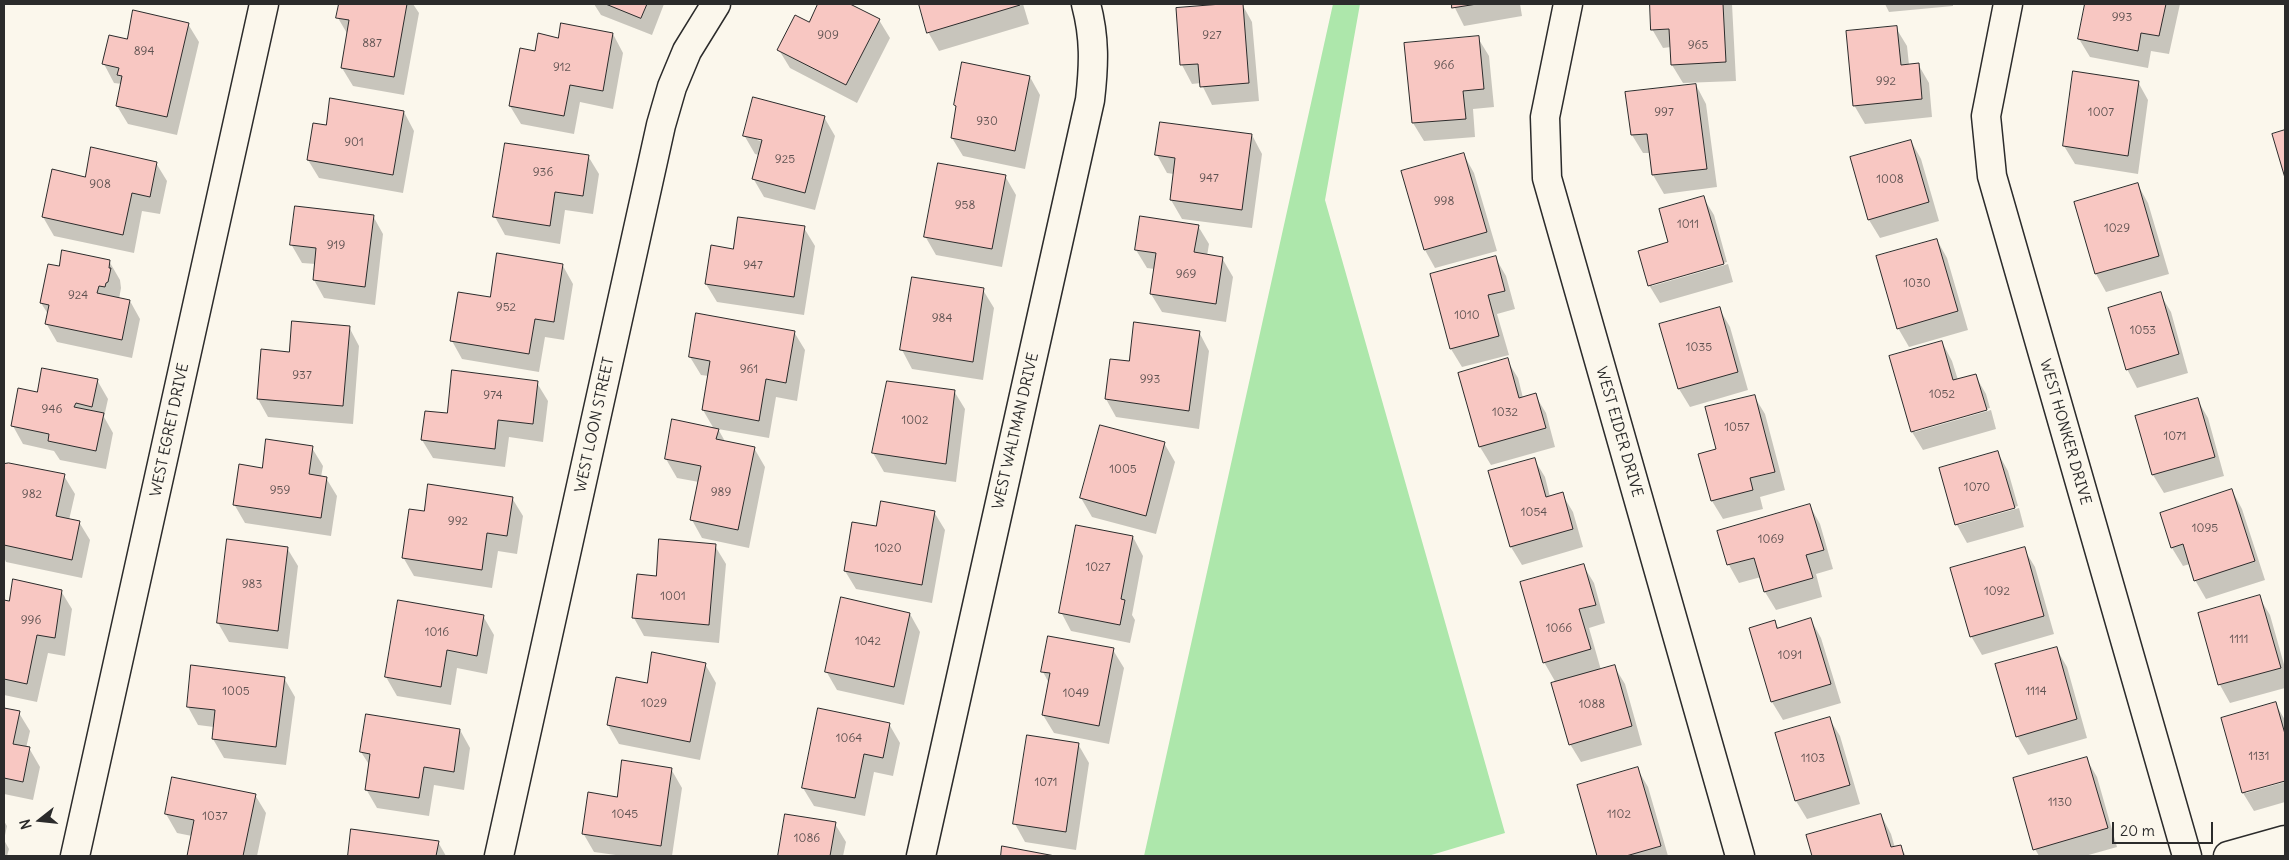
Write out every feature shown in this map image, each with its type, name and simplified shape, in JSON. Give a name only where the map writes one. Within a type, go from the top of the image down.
[{"type":"street","name":"WEST EGRET DRIVE","points":[[75,856],[264,4]]},
{"type":"street","name":"WEST LOON STREET","points":[[499,856],[661,125],[672,87],[687,51],[716,4]]},
{"type":"street","name":"WEST WALTMAN DRIVE","points":[[921,856],[1090,100],[1094,62],[1091,24],[1086,4]]},
{"type":"street","name":"WEST EIDER DRIVE","points":[[1568,4],[1545,117],[1547,178],[1740,856]]},
{"type":"street","name":"WEST HONKER DRIVE","points":[[2008,4],[1986,116],[1992,176],[2186,856]]},
{"type":"street","points":[[2228,856],[2285,840]]},
{"type":"green space","points":[[1333,4],[1360,4],[1325,200],[1505,833],[1428,856],[1144,856]]},
{"type":"building","points":[[339,4],[407,4],[394,77],[341,68],[349,20],[336,18]]},
{"type":"building","points":[[606,4],[647,4],[641,18]]},
{"type":"building","points":[[818,4],[850,4],[880,19],[846,85],[777,50],[795,15],[809,22]]},
{"type":"building","points":[[919,4],[1019,4],[1020,5],[927,33]]},
{"type":"building","points":[[1243,4],[1249,83],[1200,87],[1198,64],[1180,65],[1176,8]]},
{"type":"building","points":[[1452,4],[1477,4],[1452,8]]},
{"type":"building","points":[[1650,4],[1723,4],[1726,62],[1671,65],[1669,29],[1651,30]]},
{"type":"building","points":[[2085,4],[2166,4],[2159,36],[2141,33],[2138,51],[2078,39]]},
{"type":"building","points":[[133,10],[189,23],[167,117],[116,106],[122,76],[117,75],[119,68],[102,64],[109,35],[127,39]]},
{"type":"building","points":[[561,23],[613,33],[603,91],[570,85],[564,116],[509,106],[520,48],[535,51],[538,33],[558,38]]},
{"type":"building","points":[[1897,26],[1901,65],[1919,63],[1922,99],[1853,106],[1846,31]]},
{"type":"building","points":[[1479,36],[1484,89],[1463,91],[1466,119],[1412,123],[1404,43]]},
{"type":"building","points":[[962,62],[1030,76],[1015,151],[951,138],[956,106],[954,105]]},
{"type":"building","points":[[2073,71],[2139,81],[2128,156],[2063,146]]},
{"type":"building","points":[[1696,84],[1707,169],[1652,175],[1647,134],[1631,135],[1625,92]]},
{"type":"building","points":[[753,97],[825,116],[805,193],[752,179],[762,140],[743,136]]},
{"type":"building","points":[[330,98],[404,111],[393,175],[307,160],[313,123],[326,125]]},
{"type":"building","points":[[1160,122],[1252,134],[1242,210],[1170,200],[1175,158],[1155,155]]},
{"type":"building","points":[[2285,130],[2285,178],[2272,134]]},
{"type":"building","points":[[1911,140],[1929,202],[1868,220],[1850,157]]},
{"type":"building","points":[[505,143],[589,155],[583,196],[555,192],[550,226],[493,217]]},
{"type":"building","points":[[91,147],[157,162],[150,197],[132,193],[123,235],[42,217],[52,169],[85,177]]},
{"type":"building","points":[[1464,153],[1487,232],[1424,250],[1401,171]]},
{"type":"building","points":[[938,163],[1006,175],[992,249],[924,237]]},
{"type":"building","points":[[2138,183],[2159,256],[2095,274],[2074,202]]},
{"type":"building","points":[[1704,196],[1724,264],[1648,286],[1638,251],[1668,242],[1659,209]]},
{"type":"building","points":[[295,206],[374,215],[365,287],[313,280],[316,248],[290,245]]},
{"type":"building","points":[[1140,216],[1199,225],[1194,252],[1223,257],[1216,304],[1150,294],[1156,253],[1135,250]]},
{"type":"building","points":[[738,217],[805,226],[794,297],[705,284],[711,245],[733,249]]},
{"type":"building","points":[[1937,239],[1958,311],[1897,329],[1876,256]]},
{"type":"building","points":[[62,250],[110,260],[109,268],[111,268],[108,282],[105,287],[99,286],[97,293],[130,300],[122,340],[45,324],[49,305],[40,303],[48,264],[59,266]]},
{"type":"building","points":[[497,253],[563,264],[554,322],[535,319],[529,354],[450,341],[458,292],[490,297]]},
{"type":"building","points":[[1496,256],[1505,291],[1488,295],[1499,336],[1450,349],[1430,274]]},
{"type":"building","points":[[912,277],[984,288],[973,362],[900,350]]},
{"type":"building","points":[[2161,292],[2179,354],[2126,370],[2108,308]]},
{"type":"building","points":[[1720,307],[1738,372],[1678,389],[1659,324]]},
{"type":"building","points":[[696,313],[795,331],[786,383],[766,379],[759,421],[702,410],[710,361],[689,357]]},
{"type":"building","points":[[292,321],[350,326],[343,406],[257,399],[261,349],[289,352]]},
{"type":"building","points":[[1134,322],[1200,331],[1189,411],[1105,399],[1110,359],[1129,361]]},
{"type":"building","points":[[1942,341],[1953,380],[1976,374],[1987,410],[1911,432],[1889,356]]},
{"type":"building","points":[[1508,358],[1519,398],[1536,393],[1546,428],[1479,447],[1458,373]]},
{"type":"building","points":[[42,368],[98,379],[92,407],[76,403],[74,407],[104,413],[96,451],[48,441],[49,434],[11,426],[18,388],[37,392]]},
{"type":"building","points":[[452,370],[538,381],[533,424],[498,420],[495,449],[421,440],[425,411],[447,413]]},
{"type":"building","points":[[887,381],[955,390],[946,464],[872,453]]},
{"type":"building","points":[[1755,395],[1775,472],[1750,478],[1753,490],[1711,501],[1698,454],[1716,449],[1705,407]]},
{"type":"building","points":[[2198,398],[2215,457],[2152,475],[2135,416]]},
{"type":"building","points":[[672,419],[719,429],[716,439],[755,447],[738,530],[690,520],[701,466],[665,459]]},
{"type":"building","points":[[1100,425],[1165,442],[1146,516],[1080,498]]},
{"type":"building","points":[[266,439],[313,446],[309,474],[327,477],[321,518],[233,505],[239,464],[262,468]]},
{"type":"building","points":[[1998,451],[2015,508],[1955,525],[1939,468]]},
{"type":"building","points":[[1535,458],[1546,497],[1563,492],[1573,529],[1510,547],[1488,471]]},
{"type":"building","points":[[9,463],[65,474],[56,516],[80,521],[72,560],[4,545],[4,464]]},
{"type":"building","points":[[428,484],[513,497],[507,536],[487,533],[482,570],[402,558],[409,509],[424,511]]},
{"type":"building","points":[[2232,489],[2255,561],[2194,581],[2183,544],[2171,548],[2160,513]]},
{"type":"building","points":[[881,501],[935,511],[922,585],[844,571],[852,522],[876,526]]},
{"type":"building","points":[[1810,504],[1824,550],[1806,555],[1813,578],[1764,592],[1754,558],[1727,565],[1717,531]]},
{"type":"building","points":[[1076,525],[1133,536],[1121,599],[1125,600],[1120,625],[1059,613]]},
{"type":"building","points":[[227,539],[288,547],[278,631],[217,623]]},
{"type":"building","points":[[659,539],[716,544],[709,625],[632,618],[637,574],[656,576]]},
{"type":"building","points":[[2025,547],[2044,616],[1970,637],[1950,568]]},
{"type":"building","points":[[1584,564],[1596,605],[1579,609],[1591,649],[1543,663],[1520,582]]},
{"type":"building","points":[[13,579],[62,590],[55,638],[37,635],[27,684],[4,679],[4,600],[9,601]]},
{"type":"building","points":[[2260,595],[2281,668],[2218,685],[2198,613]]},
{"type":"building","points":[[841,597],[910,613],[894,687],[825,672]]},
{"type":"building","points":[[398,600],[484,615],[477,656],[447,650],[441,687],[385,677]]},
{"type":"building","points":[[1811,618],[1831,684],[1771,702],[1749,628],[1775,620],[1777,628]]},
{"type":"building","points":[[1048,636],[1114,648],[1099,726],[1042,715],[1050,673],[1041,672]]},
{"type":"building","points":[[2057,647],[2077,719],[2016,737],[1995,664]]},
{"type":"building","points":[[652,652],[706,663],[690,742],[607,725],[616,677],[647,683]]},
{"type":"building","points":[[191,665],[285,677],[276,747],[212,739],[215,710],[187,707]]},
{"type":"building","points":[[1615,665],[1632,726],[1569,745],[1551,683]]},
{"type":"building","points":[[2276,702],[2285,734],[2285,781],[2242,793],[2221,718]]},
{"type":"building","points":[[4,708],[20,711],[13,744],[30,747],[23,782],[4,778]]},
{"type":"building","points":[[818,708],[890,723],[883,758],[864,754],[855,798],[802,788]]},
{"type":"building","points":[[366,714],[460,729],[454,772],[424,767],[419,798],[365,790],[370,754],[360,752]]},
{"type":"building","points":[[1830,717],[1850,785],[1795,801],[1775,733]]},
{"type":"building","points":[[1027,735],[1079,743],[1066,832],[1013,824]]},
{"type":"building","points":[[2087,757],[2108,828],[2033,850],[2013,778]]},
{"type":"building","points":[[622,760],[672,768],[661,846],[582,834],[588,792],[617,797]]},
{"type":"building","points":[[1638,767],[1661,846],[1626,856],[1597,856],[1577,785]]},
{"type":"building","points":[[172,777],[256,794],[243,856],[187,856],[194,820],[165,814]]},
{"type":"building","points":[[785,814],[836,822],[830,856],[778,856]]},
{"type":"building","points":[[1881,814],[1891,847],[1901,845],[1904,856],[1812,856],[1806,835]]},
{"type":"building","points":[[351,829],[439,841],[436,856],[348,856]]},
{"type":"building","points":[[1002,846],[1055,856],[1001,856]]}]
